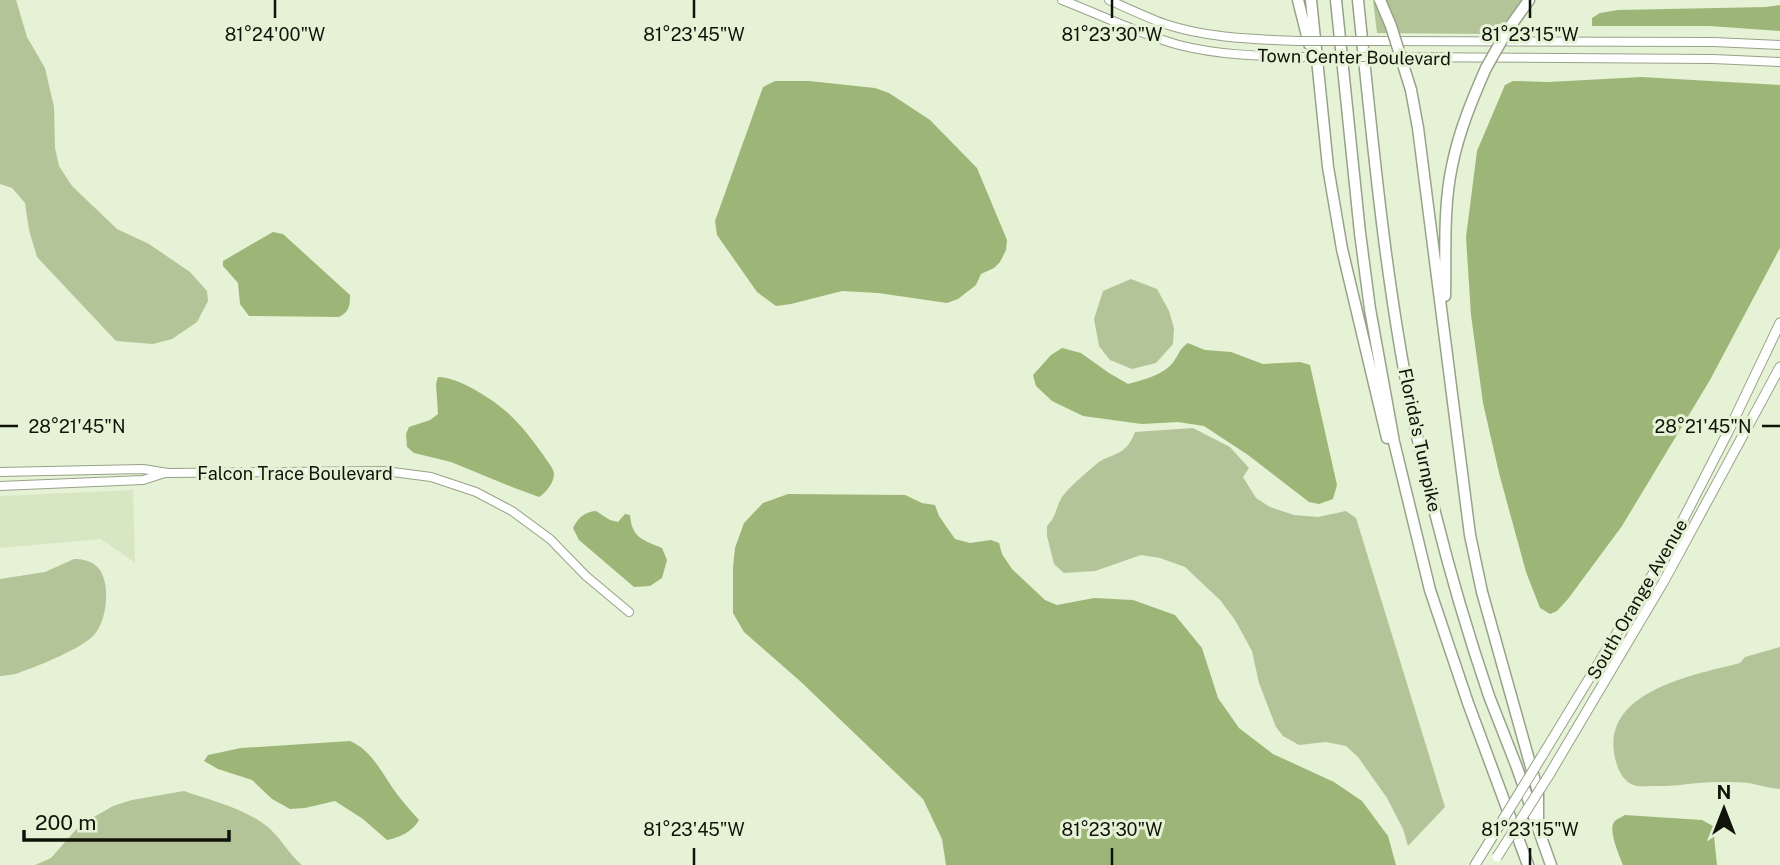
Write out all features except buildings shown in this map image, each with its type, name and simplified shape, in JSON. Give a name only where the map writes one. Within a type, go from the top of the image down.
[{"type":"highway","points":[[1298,0],[1320,102]]},
{"type":"highway","points":[[1311,0],[1328,167],[1342,249],[1383,425],[1430,590]]},
{"type":"highway","name":"Florida's Turnpike","points":[[1336,0],[1360,233],[1370,309],[1394,442],[1430,590],[1468,704],[1528,865]]},
{"type":"highway","name":"Florida's Turnpike","points":[[1358,0],[1382,229],[1404,374],[1417,437],[1467,628],[1551,865]]},
{"type":"highway","points":[[1380,0],[1411,90],[1470,535],[1482,592],[1538,792],[1539,829]]},
{"type":"highway","points":[[1448,365],[1445,315],[1446,208],[1452,166],[1464,119],[1486,68],[1529,0]]},
{"type":"main road","name":"Town Center Boulevard","points":[[1062,0],[1179,45],[1234,54],[1780,62]]},
{"type":"main road","name":"Town Center Boulevard","points":[[1109,0],[1165,24],[1205,34],[1245,38],[1296,41],[1700,41],[1780,45]]},
{"type":"main road","name":"South Orange Avenue","points":[[1475,865],[1668,549],[1780,323]]},
{"type":"main road","name":"South Orange Avenue","points":[[1495,861],[1664,581],[1780,367]]},
{"type":"main road","name":"Falcon Trace Boulevard","points":[[0,472],[143,469],[168,472],[385,471],[431,477],[475,492],[512,511],[550,538],[586,576],[629,612]]},
{"type":"main road","name":"Falcon Trace Boulevard","points":[[0,486],[143,480],[168,472]]},
{"type":"shaded area","points":[[0,0],[16,0],[27,37],[45,68],[54,107],[55,148],[59,166],[72,186],[117,229],[149,244],[190,272],[207,291],[208,301],[197,322],[172,339],[153,344],[116,341],[37,257],[25,203],[12,188],[0,184]]},
{"type":"shaded area","points":[[1373,0],[1523,0],[1498,34],[1377,33]]},
{"type":"shaded area","points":[[1780,5],[1780,31],[1709,26],[1592,26],[1592,18],[1600,13],[1618,10]]},
{"type":"shaded area","points":[[1641,77],[1780,85],[1780,248],[1710,380],[1622,526],[1568,599],[1557,611],[1550,614],[1540,608],[1526,572],[1483,403],[1471,315],[1466,237],[1477,151],[1505,85],[1513,81],[1549,82]]},
{"type":"shaded area","points":[[775,81],[809,81],[875,88],[889,93],[930,120],[977,168],[1007,240],[1000,262],[981,274],[976,285],[958,299],[947,303],[878,293],[842,291],[776,306],[757,292],[717,235],[715,221],[763,87]]},
{"type":"shaded area","points":[[273,232],[283,234],[350,295],[345,313],[339,317],[249,316],[240,304],[238,283],[223,266],[223,261]]},
{"type":"shaded area","points":[[1131,279],[1157,289],[1169,311],[1174,328],[1173,344],[1156,363],[1132,369],[1110,360],[1099,346],[1094,319],[1103,291]]},
{"type":"shaded area","points":[[1188,343],[1205,350],[1231,352],[1263,364],[1300,362],[1310,365],[1337,485],[1333,499],[1319,504],[1309,502],[1248,455],[1204,426],[1178,422],[1142,424],[1083,416],[1052,401],[1036,386],[1033,375],[1051,355],[1062,348],[1081,353],[1128,384],[1166,370]]},
{"type":"shaded area","points":[[438,377],[476,390],[503,408],[519,424],[553,470],[552,481],[542,495],[539,497],[451,462],[414,453],[407,447],[406,434],[409,427],[430,420],[438,414]]},
{"type":"shaded area","points":[[1193,428],[1230,447],[1249,468],[1243,477],[1256,498],[1270,507],[1294,515],[1318,517],[1346,511],[1356,518],[1445,807],[1408,846],[1403,829],[1387,798],[1358,757],[1346,746],[1326,742],[1299,745],[1283,736],[1276,727],[1259,683],[1252,651],[1235,620],[1220,600],[1185,567],[1160,558],[1141,555],[1095,571],[1064,573],[1054,564],[1047,526],[1062,497],[1073,485],[1100,461],[1127,447],[1135,432]]},
{"type":"shaded area","points":[[133,490],[135,563],[101,539],[0,548],[0,496]]},
{"type":"shaded area","points":[[788,494],[905,495],[922,503],[935,505],[939,516],[955,539],[970,543],[991,540],[999,543],[1002,554],[1012,569],[1045,600],[1057,605],[1094,598],[1133,600],[1175,615],[1202,648],[1218,698],[1239,728],[1273,754],[1334,782],[1362,801],[1388,836],[1396,865],[946,865],[942,839],[923,799],[800,681],[744,632],[733,613],[735,548],[744,523],[763,503]]},
{"type":"shaded area","points":[[596,511],[618,522],[625,514],[630,515],[636,533],[662,548],[667,560],[662,578],[650,586],[634,587],[579,540],[573,528],[575,524],[585,514]]},
{"type":"shaded area","points":[[74,559],[93,563],[104,579],[105,609],[99,628],[80,646],[60,656],[19,673],[0,676],[0,579],[45,572]]},
{"type":"shaded area","points":[[1780,647],[1780,789],[1732,782],[1640,786],[1625,779],[1615,758],[1614,735],[1622,717],[1636,702],[1676,681],[1740,663],[1745,657]]},
{"type":"shaded area","points":[[350,741],[370,755],[419,820],[396,838],[387,840],[363,819],[335,801],[290,809],[272,799],[252,780],[218,769],[204,761],[208,755],[241,748]]},
{"type":"shaded area","points":[[184,791],[231,807],[264,824],[302,865],[35,865],[51,858],[80,825],[113,806]]},
{"type":"shaded area","points":[[1625,815],[1702,820],[1713,826],[1717,865],[1623,865],[1612,829],[1615,821]]}]
